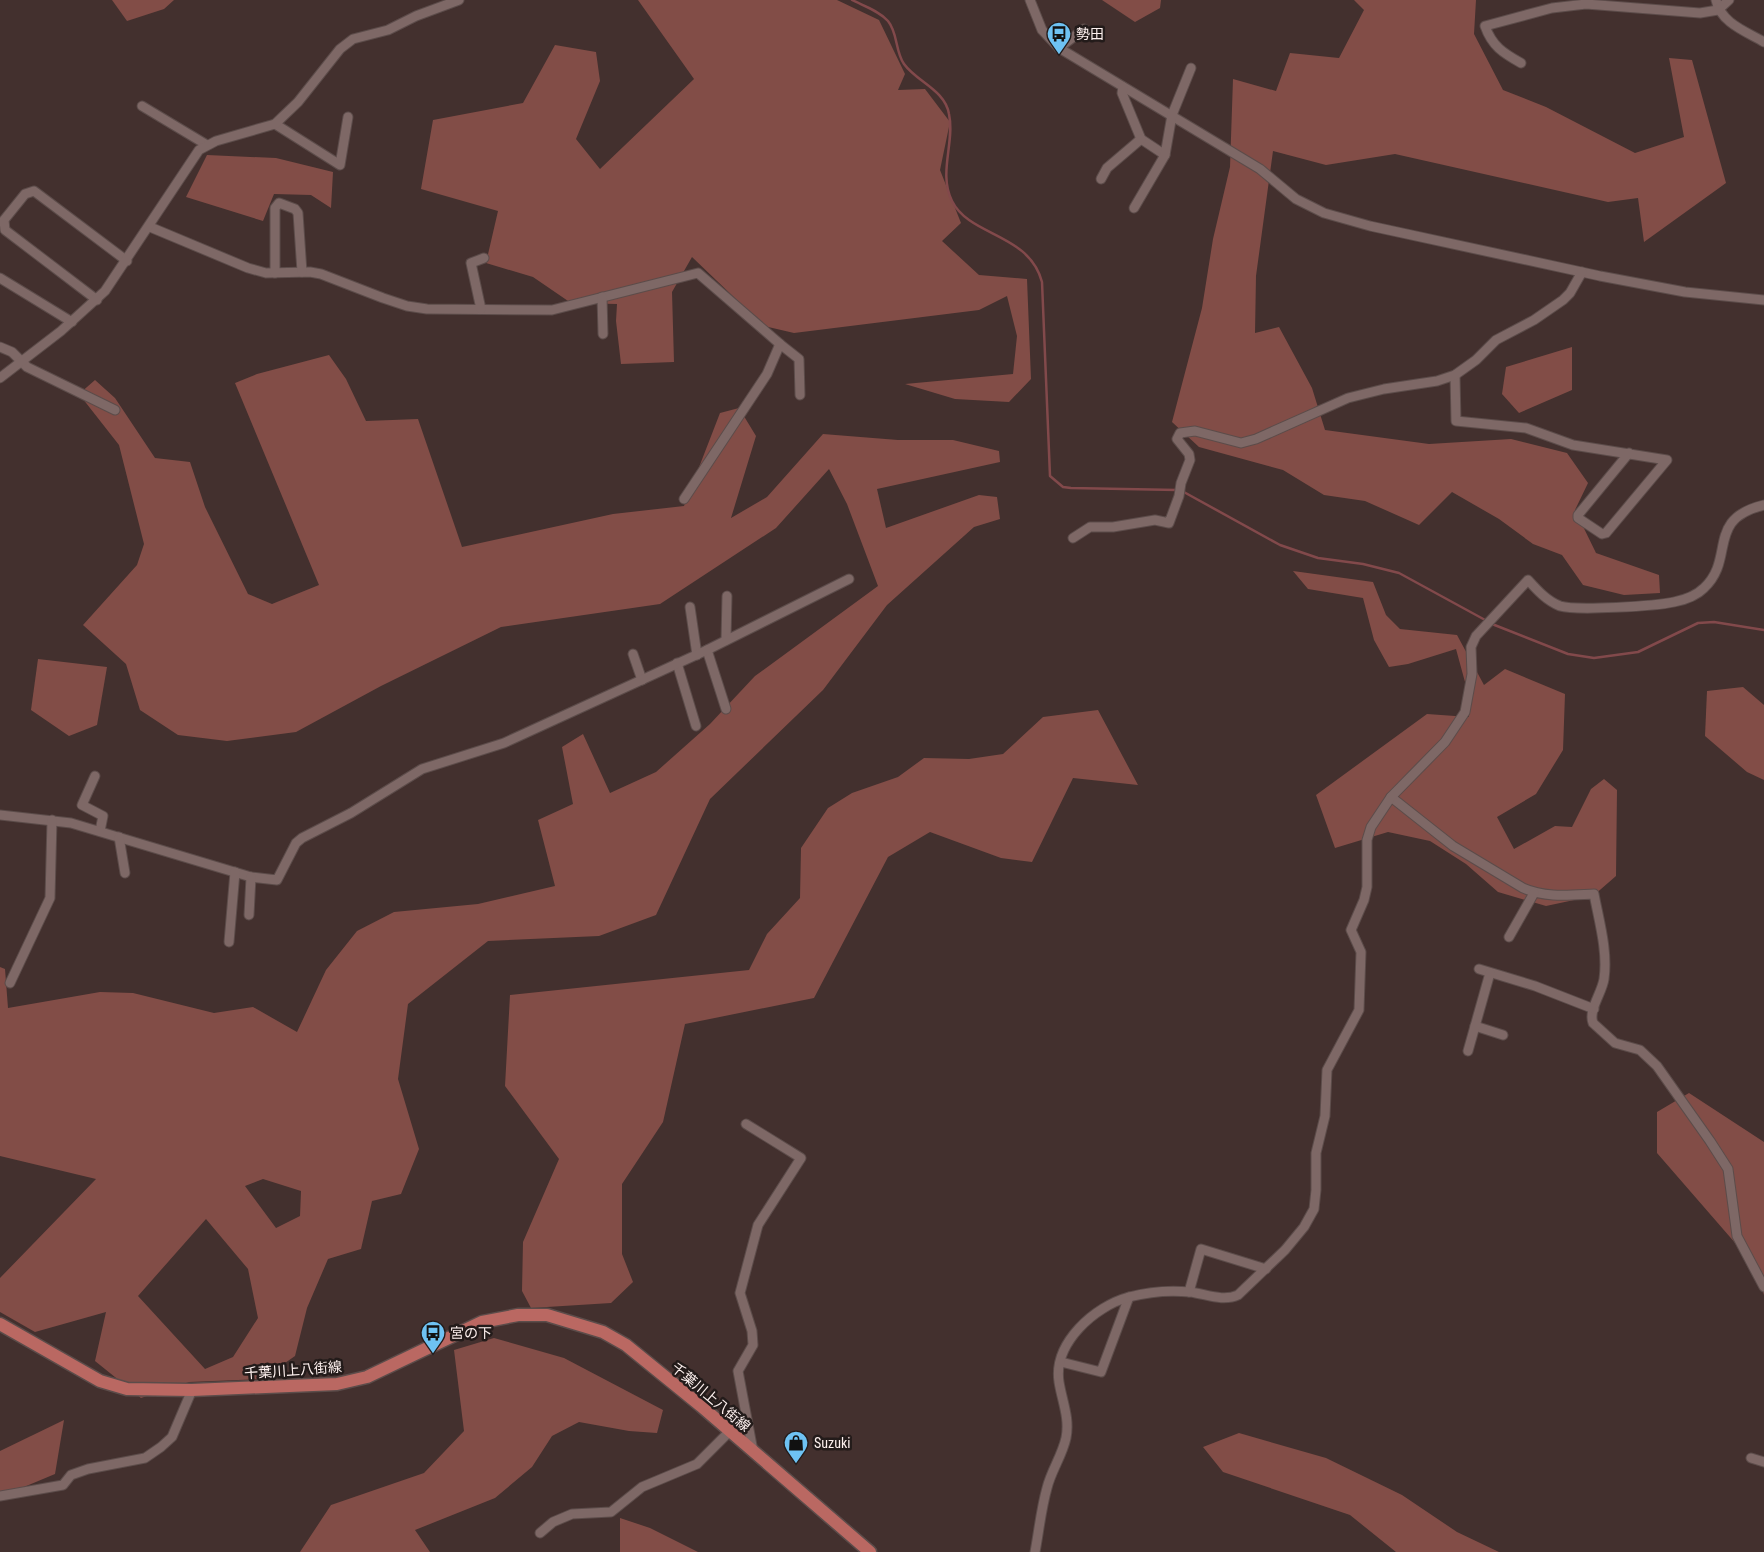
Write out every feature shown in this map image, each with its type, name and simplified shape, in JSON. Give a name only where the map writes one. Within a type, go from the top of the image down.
[{"type":"main road","name":"千葉川上八街線","points":[[0,1324],[100,1381],[114,1387],[192,1390],[337,1384],[367,1377],[482,1322],[518,1315],[547,1315],[602,1332],[626,1345],[870,1552]]},
{"type":"street","points":[[0,378],[97,300],[127,261],[199,150],[207,145],[275,124],[298,102],[340,49],[353,39],[388,30],[416,16],[459,0]]},
{"type":"street","points":[[1030,0],[1042,30],[1059,48],[1260,169],[1310,208],[1370,226],[1582,272],[1685,292],[1764,300]]},
{"type":"street","points":[[1620,0],[1637,8]]},
{"type":"street","points":[[1716,0],[1718,10],[1726,19],[1764,42]]},
{"type":"street","points":[[1521,63],[1497,49],[1490,40],[1486,26],[1552,8],[1586,4],[1700,13],[1718,10],[1729,0]]},
{"type":"street","points":[[1059,48],[1084,28]]},
{"type":"street","points":[[1134,208],[1166,155],[1172,115],[1191,68]]},
{"type":"street","points":[[1124,87],[1122,93],[1140,139],[1166,155]]},
{"type":"street","points":[[142,106],[207,145]]},
{"type":"street","points":[[275,124],[340,165],[348,117]]},
{"type":"street","points":[[1101,179],[1107,168],[1140,139]]},
{"type":"street","points":[[97,300],[5,230],[4,220],[25,194],[34,191],[127,261]]},
{"type":"street","points":[[276,273],[275,208],[279,203],[294,209],[298,213],[302,272]]},
{"type":"street","points":[[150,227],[248,268],[266,273],[302,272],[321,274],[407,306],[444,310],[552,310],[698,273],[799,359],[800,395]]},
{"type":"street","points":[[481,310],[471,263],[484,258]]},
{"type":"street","points":[[1073,538],[1090,527],[1113,527],[1155,520],[1169,523],[1179,496],[1180,483],[1190,460],[1189,454],[1177,440],[1180,433],[1196,431],[1241,442],[1256,439],[1348,398],[1384,389],[1437,381],[1455,375],[1476,360],[1496,340],[1534,320],[1563,300],[1570,293],[1582,272]]},
{"type":"street","points":[[0,278],[72,322]]},
{"type":"street","points":[[602,297],[603,334]]},
{"type":"street","points":[[684,499],[767,374],[780,344]]},
{"type":"street","points":[[0,346],[12,352],[27,367],[115,410]]},
{"type":"street","points":[[1455,375],[1456,421],[1526,428],[1572,445],[1629,453],[1667,460],[1606,533],[1602,534],[1578,518],[1578,515],[1629,453]]},
{"type":"street","points":[[1035,1552],[1047,1488],[1066,1438],[1066,1402],[1059,1382],[1061,1362],[1066,1348],[1081,1327],[1101,1310],[1128,1297],[1148,1293],[1189,1292],[1230,1299],[1242,1292],[1266,1269],[1304,1227],[1314,1209],[1316,1153],[1325,1116],[1327,1070],[1359,1010],[1361,952],[1351,930],[1364,900],[1367,887],[1367,840],[1371,827],[1391,797],[1444,742],[1465,712],[1471,684],[1473,642],[1528,580],[1551,601],[1570,607],[1666,603],[1682,600],[1704,588],[1712,580],[1732,520],[1748,508],[1764,505]]},
{"type":"street","points":[[0,815],[52,820],[100,831],[251,877],[277,880],[296,843],[302,838],[351,813],[422,769],[504,743],[697,655],[849,579]]},
{"type":"street","points":[[726,640],[727,596]]},
{"type":"street","points":[[690,607],[697,655]]},
{"type":"street","points":[[707,650],[726,709]]},
{"type":"street","points":[[633,654],[642,680]]},
{"type":"street","points":[[677,663],[696,726]]},
{"type":"street","points":[[95,776],[82,805],[103,816],[100,831]]},
{"type":"street","points":[[1391,797],[1454,846],[1509,881],[1534,893],[1555,895],[1594,894],[1605,962],[1604,980],[1592,1019],[1615,1043],[1640,1050],[1657,1066],[1728,1169],[1737,1236],[1764,1287]]},
{"type":"street","points":[[10,984],[50,898],[52,820]]},
{"type":"street","points":[[119,837],[125,873]]},
{"type":"street","points":[[229,942],[235,872]]},
{"type":"street","points":[[249,916],[251,877]]},
{"type":"street","points":[[1509,937],[1534,893]]},
{"type":"street","points":[[1479,970],[1535,986],[1594,1009]]},
{"type":"street","points":[[1468,1050],[1490,973]]},
{"type":"street","points":[[1475,1026],[1503,1035]]},
{"type":"street","points":[[746,1124],[801,1158],[758,1225],[740,1293],[752,1331],[753,1345],[738,1371],[753,1451]]},
{"type":"street","points":[[1189,1292],[1201,1250],[1266,1269]]},
{"type":"street","points":[[1061,1362],[1101,1372],[1128,1297]]},
{"type":"street","points":[[0,1496],[63,1484],[71,1475],[88,1469],[145,1458],[172,1437],[192,1390]]},
{"type":"street","points":[[540,1533],[553,1522],[572,1514],[611,1512],[642,1487],[697,1464],[730,1432]]},
{"type":"street","points":[[1751,1458],[1764,1462]]},
{"type":"shaded area","points":[[112,0],[174,0],[164,9],[127,21]]},
{"type":"shaded area","points":[[638,0],[837,0],[879,20],[905,74],[898,90],[925,89],[950,122],[940,170],[961,223],[942,241],[979,275],[1027,279],[1031,379],[1009,402],[955,399],[905,384],[1013,374],[1017,336],[1007,296],[979,310],[794,333],[764,326],[692,257],[672,292],[674,362],[621,364],[616,321],[617,304],[571,303],[533,277],[486,263],[498,211],[421,189],[433,120],[523,103],[555,45],[596,52],[600,81],[576,139],[600,169],[694,79]]},
{"type":"shaded area","points":[[1102,0],[1161,0],[1160,8],[1135,22]]},
{"type":"shaded area","points":[[1354,0],[1476,0],[1474,34],[1503,90],[1546,107],[1635,153],[1684,137],[1669,58],[1692,60],[1726,183],[1644,242],[1638,198],[1608,202],[1395,154],[1326,165],[1273,151],[1256,276],[1255,333],[1279,327],[1312,388],[1325,430],[1429,444],[1511,439],[1567,453],[1588,483],[1575,510],[1596,553],[1659,575],[1660,593],[1624,595],[1583,585],[1562,555],[1533,544],[1499,519],[1452,492],[1419,525],[1365,501],[1324,495],[1283,470],[1199,447],[1172,422],[1202,308],[1213,239],[1230,167],[1233,79],[1276,91],[1290,53],[1339,58],[1364,10]]},
{"type":"shaded area","points":[[207,155],[276,158],[333,172],[331,208],[311,195],[274,194],[263,221],[186,197]]},
{"type":"shaded area","points":[[1572,347],[1572,390],[1519,413],[1502,394],[1506,367]]},
{"type":"shaded area","points":[[329,355],[346,379],[366,421],[418,419],[462,547],[613,514],[684,506],[720,413],[739,408],[756,436],[731,518],[767,497],[823,434],[898,440],[953,440],[999,451],[1000,462],[877,489],[886,528],[979,495],[997,497],[1000,519],[974,527],[887,605],[823,690],[710,799],[656,915],[599,936],[488,941],[408,1004],[398,1079],[419,1149],[401,1194],[372,1201],[361,1249],[328,1259],[307,1308],[295,1356],[262,1379],[189,1382],[141,1398],[95,1361],[106,1312],[35,1332],[0,1312],[0,1278],[96,1179],[0,1156],[0,967],[5,969],[8,1008],[100,992],[133,993],[214,1013],[253,1007],[297,1032],[326,970],[357,931],[394,912],[478,904],[555,886],[538,820],[573,804],[562,747],[583,734],[610,793],[656,772],[710,724],[755,676],[878,586],[847,504],[829,469],[776,528],[660,604],[501,627],[381,686],[296,732],[227,741],[178,735],[140,710],[126,664],[83,625],[137,565],[144,544],[119,445],[79,394],[95,380],[115,398],[155,458],[190,462],[205,507],[248,594],[272,604],[319,585],[235,383],[257,374]],"holes":[[[263,1179],[301,1191],[300,1216],[276,1228],[245,1186]],[[206,1219],[248,1269],[258,1318],[233,1357],[205,1369],[138,1296]]]},
{"type":"shaded area","points":[[1293,571],[1373,582],[1386,615],[1400,629],[1457,635],[1484,685],[1505,669],[1565,694],[1563,750],[1536,794],[1497,817],[1514,849],[1555,826],[1572,827],[1591,789],[1604,779],[1617,790],[1616,876],[1593,896],[1546,906],[1498,892],[1466,864],[1430,841],[1388,832],[1335,848],[1316,795],[1427,714],[1469,717],[1465,682],[1456,649],[1408,664],[1389,667],[1374,640],[1363,598],[1308,589]]},
{"type":"shaded area","points":[[38,659],[107,667],[97,725],[69,736],[31,710]]},
{"type":"shaded area","points":[[1743,687],[1764,705],[1764,780],[1747,772],[1705,736],[1707,691]]},
{"type":"shaded area","points":[[1098,710],[1138,785],[1073,778],[1032,862],[1001,858],[930,832],[888,857],[814,998],[685,1024],[663,1122],[622,1184],[622,1254],[633,1282],[611,1303],[531,1308],[522,1291],[523,1242],[559,1159],[505,1086],[510,995],[749,970],[767,934],[800,898],[801,848],[828,808],[852,793],[898,777],[924,758],[969,759],[1003,754],[1043,717]]},
{"type":"shaded area","points":[[1689,1093],[1764,1142],[1764,1295],[1756,1267],[1657,1153],[1657,1112]]},
{"type":"shaded area","points":[[494,1338],[564,1358],[663,1410],[657,1433],[629,1431],[579,1422],[552,1436],[532,1467],[495,1498],[415,1530],[430,1552],[300,1552],[331,1505],[424,1473],[464,1431],[454,1350]]},
{"type":"shaded area","points":[[64,1420],[55,1474],[0,1497],[0,1451]]},
{"type":"shaded area","points":[[1239,1433],[1326,1458],[1402,1495],[1457,1532],[1499,1552],[1396,1552],[1350,1515],[1223,1472],[1203,1447]]},
{"type":"shaded area","points":[[620,1518],[650,1528],[698,1552],[620,1552]]},
{"type":"waterway","points":[[852,0],[876,12],[888,21],[904,64],[936,92],[946,106],[950,125],[946,180],[952,201],[961,213],[972,222],[1013,244],[1025,254],[1035,266],[1042,282],[1050,476],[1063,487],[1071,488],[1177,490]]},
{"type":"waterway","points":[[1182,491],[1280,545],[1318,558],[1363,564],[1399,573],[1487,621]]},
{"type":"waterway","points":[[1492,624],[1568,654],[1594,658],[1638,652],[1698,623],[1714,622],[1764,630]]},
{"type":"place","name":"勢田","points":[[1059,55]]},
{"type":"place","name":"宮の下","points":[[433,1354]]},
{"type":"place","name":"Suzuki","points":[[796,1464]]}]
